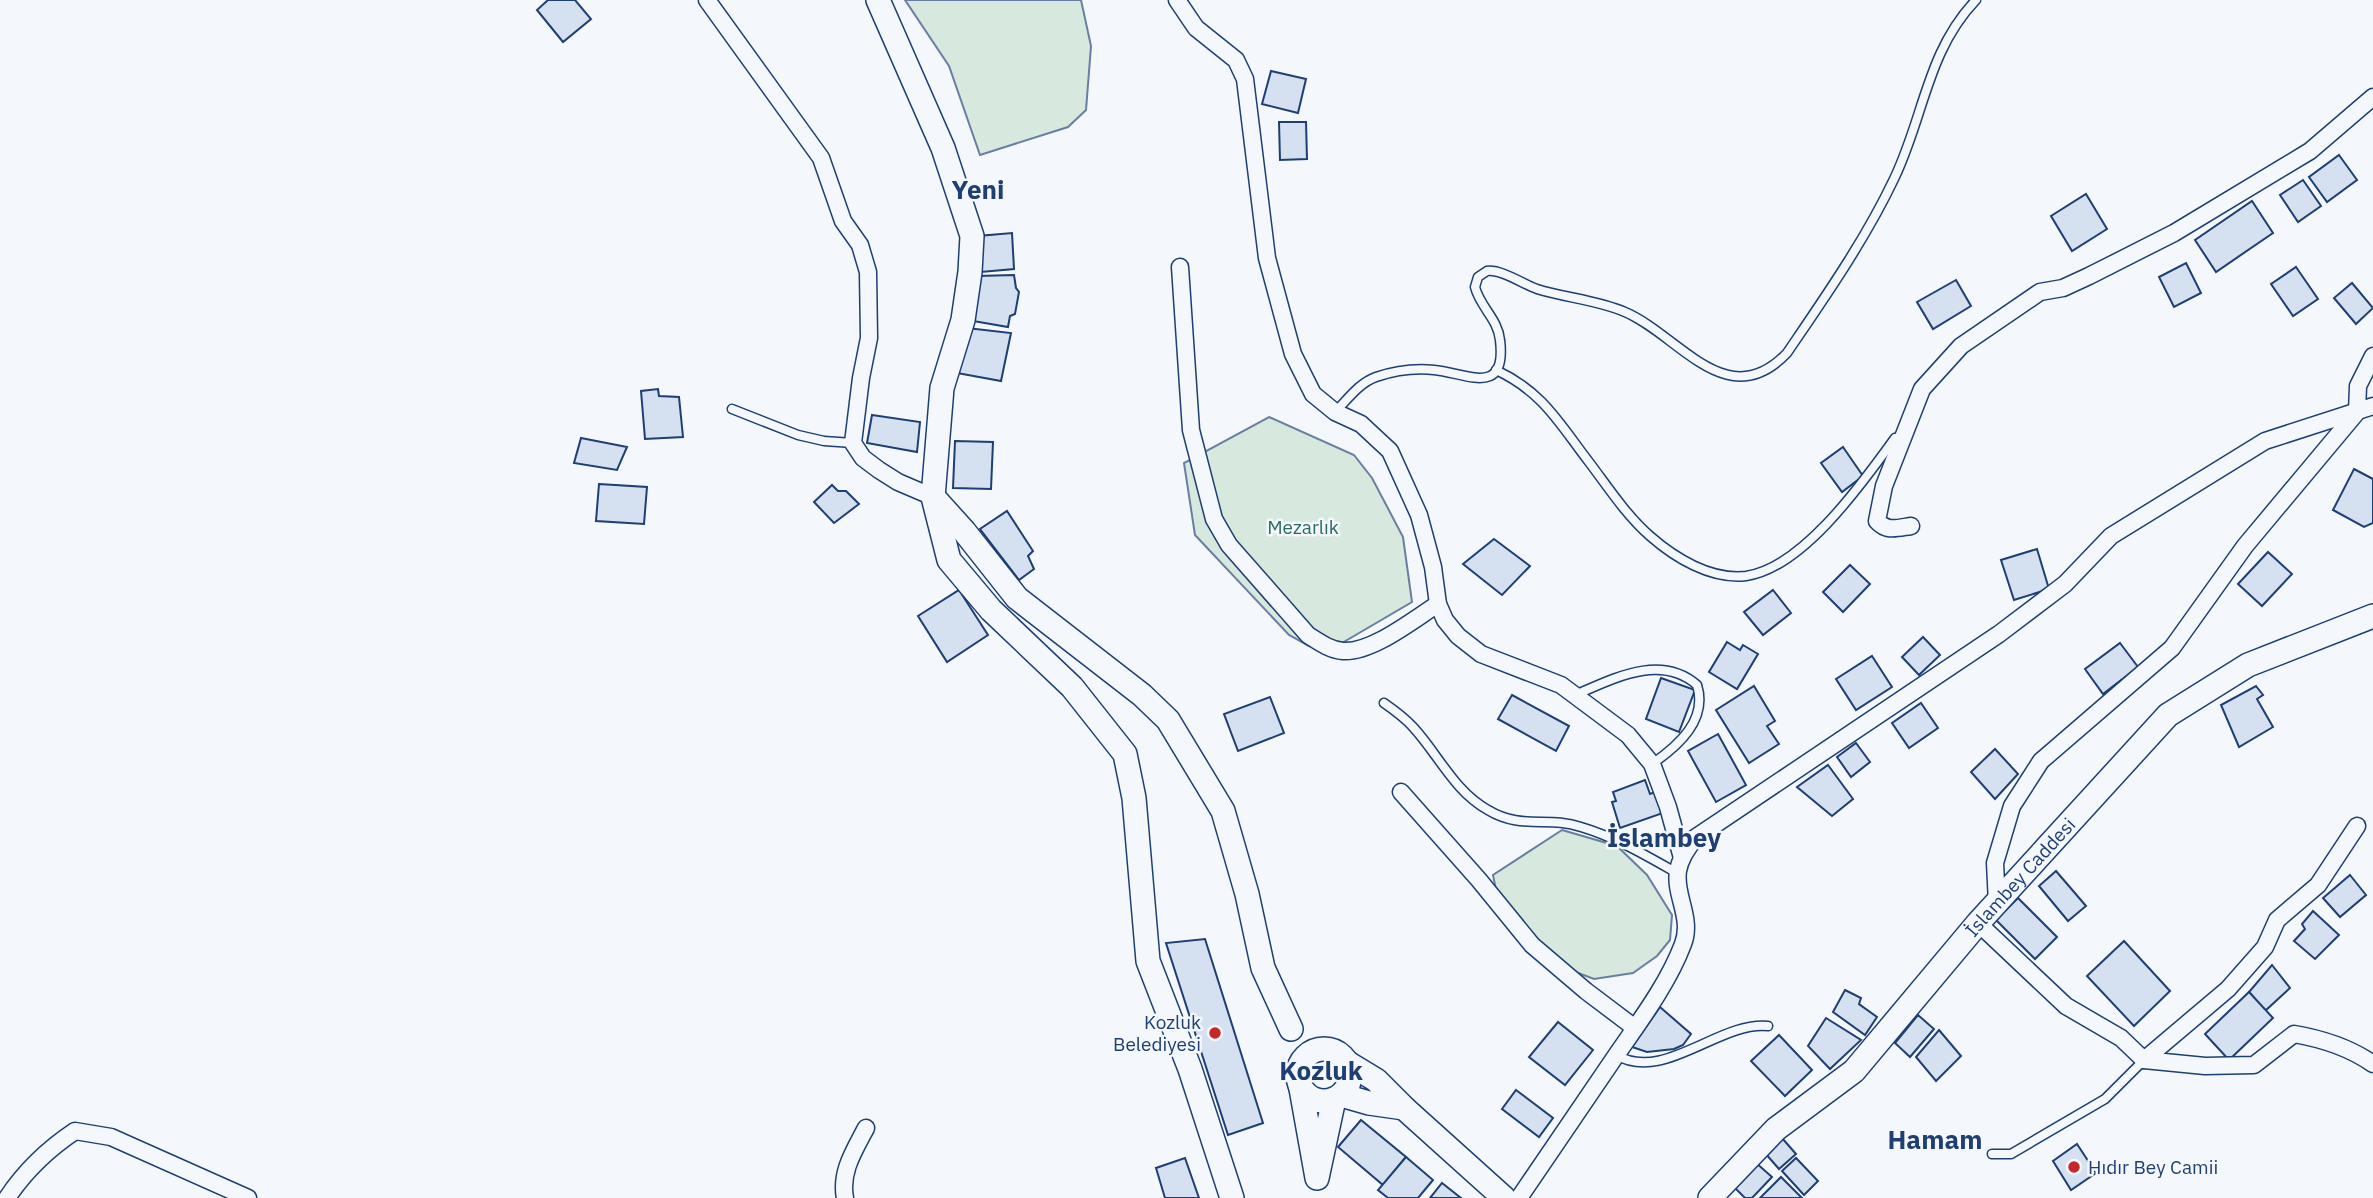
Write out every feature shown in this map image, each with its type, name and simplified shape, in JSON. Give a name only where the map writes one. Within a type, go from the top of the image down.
[{"type":"street","points":[[707,0],[821,158],[843,221],[859,245],[868,272],[869,338],[853,443],[863,458],[879,470],[898,482],[933,497],[1017,598],[1142,695],[1168,720],[1223,811],[1247,894],[1263,968],[1291,1029],[1315,1188]]},
{"type":"street","points":[[878,0],[943,148],[972,236],[963,320],[942,388],[933,497],[949,560],[991,610],[1072,687],[1125,754],[1134,798],[1148,961],[1190,1069],[1232,1198]]},
{"type":"street","points":[[1177,0],[1196,28],[1236,60],[1245,79],[1267,258],[1293,354],[1313,394],[1335,412],[1361,424],[1390,451],[1419,515],[1433,567],[1438,604],[1445,620],[1458,636],[1481,654],[1561,685],[1628,735],[1652,764],[1668,807],[1680,866],[1686,915],[1685,941],[1635,1028],[1519,1198]]},
{"type":"street","points":[[1911,526],[1883,528],[1877,521],[1884,486],[1922,388],[1961,346],[2040,292],[2063,288],[2174,233],[2310,151],[2373,97]]},
{"type":"street","points":[[1180,267],[1191,430],[1214,519],[1228,545],[1308,635],[1324,646],[1341,651],[1352,651],[1378,642],[1438,604]]},
{"type":"street","points":[[1997,903],[1995,863],[2012,806],[2041,761],[2172,648],[2245,546],[2357,412],[2358,386],[2373,356]]},
{"type":"street","points":[[1680,866],[1695,838],[1998,634],[2065,584],[2111,536],[2265,441],[2373,406]]},
{"type":"street","name":"İslambey Caddesi","points":[[1710,1198],[1776,1129],[1854,1070],[1979,923],[2168,715],[2248,666],[2372,620]]},
{"type":"street","points":[[1401,792],[1532,945],[1635,1028]]},
{"type":"street","points":[[2144,1060],[2235,981],[2265,947],[2277,920],[2318,885],[2357,826]]},
{"type":"street","points":[[1979,923],[2066,1006],[2121,1038],[2144,1060],[2205,1066],[2254,1066],[2294,1034],[2320,1038],[2356,1053],[2373,1064]]},
{"type":"street","points":[[1291,1029],[1313,1044],[1342,1056],[1348,1063],[1376,1080],[1504,1198]]},
{"type":"street","points":[[1327,1049],[1310,1054],[1300,1066],[1299,1079],[1310,1097],[1326,1101],[1338,1097],[1404,1108]]},
{"type":"street","points":[[1315,1188],[1338,1097],[1350,1080],[1348,1063]]},
{"type":"street","points":[[845,1198],[842,1185],[848,1163],[866,1128]]},
{"type":"street","points":[[7,1198],[20,1179],[56,1144],[75,1131],[111,1137],[248,1198]]},
{"type":"street","points":[[0,1188],[20,1179]]},
{"type":"lane","points":[[1335,412],[1358,387],[1377,376],[1418,369],[1476,380],[1496,370],[1501,356],[1498,327],[1475,287],[1482,273],[1492,270],[1537,289],[1611,306],[1636,317],[1708,369],[1720,374],[1746,376],[1779,362],[1811,318],[1881,205],[1910,142],[1940,52],[1961,17],[1976,0]]},
{"type":"lane","points":[[1496,370],[1525,386],[1549,408],[1649,535],[1687,562],[1722,575],[1745,576],[1758,573],[1782,561],[1812,537],[1847,502],[1895,438],[1903,437]]},
{"type":"lane","points":[[732,409],[798,435],[824,442],[853,443]]},
{"type":"lane","points":[[1575,695],[1622,675],[1655,669],[1681,674],[1697,685],[1700,704],[1687,732],[1670,751],[1652,764]]},
{"type":"lane","points":[[1384,703],[1413,727],[1445,771],[1479,805],[1490,812],[1515,821],[1580,826],[1680,866]]},
{"type":"lane","points":[[1616,1055],[1631,1062],[1643,1063],[1678,1054],[1741,1027],[1768,1026]]},
{"type":"lane","points":[[1992,1154],[2011,1154],[2093,1107],[2105,1099],[2144,1060]]},
{"type":"green space","points":[[905,0],[1081,0],[1091,46],[1086,110],[1068,127],[980,155],[949,66]]},
{"type":"green space","name":"Mezarlık","points":[[1269,417],[1354,455],[1372,478],[1403,537],[1412,602],[1330,650],[1309,646],[1289,635],[1195,535],[1184,463]]},
{"type":"green space","points":[[1562,830],[1617,846],[1647,875],[1672,915],[1670,940],[1657,956],[1633,973],[1594,979],[1573,971],[1543,950],[1497,895],[1493,875]]},
{"type":"building","points":[[548,0],[575,0],[591,19],[563,42],[537,10]]},
{"type":"building","points":[[1271,71],[1306,79],[1298,113],[1262,104]]},
{"type":"building","points":[[1279,122],[1306,122],[1307,159],[1280,160]]},
{"type":"building","points":[[2339,155],[2357,180],[2327,202],[2309,177]]},
{"type":"building","points":[[2303,180],[2321,206],[2298,222],[2280,195]]},
{"type":"building","points":[[2086,194],[2107,229],[2072,251],[2051,216]]},
{"type":"building","points":[[2252,201],[2273,233],[2216,272],[2195,240]]},
{"type":"building","points":[[1012,233],[1014,269],[981,272],[978,236]]},
{"type":"building","points":[[2186,263],[2201,293],[2174,307],[2159,277]]},
{"type":"building","points":[[2296,267],[2318,299],[2293,316],[2271,284]]},
{"type":"building","points":[[1014,275],[1019,292],[1015,314],[1010,316],[1008,327],[973,321],[978,276]]},
{"type":"building","points":[[1956,280],[1971,306],[1933,329],[1917,302]]},
{"type":"building","points":[[2352,283],[2373,308],[2356,324],[2334,298]]},
{"type":"building","points":[[967,328],[1011,333],[1001,381],[957,373]]},
{"type":"building","points":[[658,389],[659,396],[679,397],[683,437],[645,439],[641,391]]},
{"type":"building","points":[[872,415],[920,422],[917,452],[867,443]]},
{"type":"building","points":[[581,438],[627,447],[617,470],[574,463]]},
{"type":"building","points":[[955,441],[993,442],[991,489],[953,488]]},
{"type":"building","points":[[1843,447],[1863,476],[1842,492],[1821,463]]},
{"type":"building","points":[[2354,469],[2373,479],[2373,523],[2364,527],[2333,510]]},
{"type":"building","points":[[599,484],[647,487],[644,524],[596,521]]},
{"type":"building","points":[[832,485],[838,491],[846,491],[859,504],[834,523],[814,502]]},
{"type":"building","points":[[1007,511],[1033,551],[1028,556],[1034,569],[1019,580],[980,529]]},
{"type":"building","points":[[1494,539],[1530,566],[1502,595],[1463,564]]},
{"type":"building","points":[[2037,549],[2049,589],[2014,600],[2001,560]]},
{"type":"building","points":[[2268,552],[2292,574],[2262,606],[2238,584]]},
{"type":"building","points":[[1850,565],[1870,584],[1843,612],[1823,592]]},
{"type":"building","points":[[959,590],[988,635],[947,662],[918,616]]},
{"type":"building","points":[[1773,590],[1791,613],[1763,635],[1744,612]]},
{"type":"building","points":[[1923,637],[1940,655],[1919,675],[1902,657]]},
{"type":"building","points":[[1727,642],[1740,650],[1743,645],[1758,654],[1737,689],[1709,672]]},
{"type":"building","points":[[2120,643],[2138,667],[2103,694],[2085,669]]},
{"type":"building","points":[[1872,656],[1892,687],[1856,710],[1836,679]]},
{"type":"building","points":[[1661,678],[1695,690],[1679,732],[1646,719]]},
{"type":"building","points":[[1754,686],[1775,721],[1767,726],[1779,744],[1749,763],[1716,710]]},
{"type":"building","points":[[2256,686],[2263,695],[2257,699],[2273,727],[2239,747],[2221,705]]},
{"type":"building","points":[[1512,695],[1569,726],[1556,751],[1498,719]]},
{"type":"building","points":[[1270,697],[1284,733],[1238,751],[1224,714]]},
{"type":"building","points":[[1921,703],[1938,728],[1909,748],[1892,723]]},
{"type":"building","points":[[1718,734],[1746,785],[1716,802],[1688,751]]},
{"type":"building","points":[[1856,743],[1870,762],[1851,777],[1837,757]]},
{"type":"building","points":[[1995,749],[2018,774],[1995,799],[1971,772]]},
{"type":"building","points":[[1828,765],[1853,799],[1832,816],[1797,787]]},
{"type":"building","points":[[1645,780],[1650,794],[1655,792],[1663,813],[1620,828],[1612,802],[1616,801],[1613,792]]},
{"type":"building","points":[[2056,871],[2086,906],[2068,921],[2039,886]]},
{"type":"building","points":[[2350,875],[2366,895],[2340,917],[2323,898]]},
{"type":"building","points":[[2018,898],[2057,937],[2035,959],[1996,920]]},
{"type":"building","points":[[2313,911],[2339,935],[2315,959],[2294,941],[2305,929],[2302,924]]},
{"type":"building","name":"Kozluk Belediyesi","points":[[1205,939],[1263,1123],[1228,1135],[1166,943]]},
{"type":"building","points":[[2124,941],[2170,991],[2134,1026],[2087,976]]},
{"type":"building","points":[[2272,965],[2290,988],[2265,1011],[2249,992]]},
{"type":"building","points":[[1845,990],[1861,998],[1859,1004],[1877,1017],[1865,1035],[1833,1012]]},
{"type":"building","points":[[2249,992],[2273,1018],[2229,1060],[2205,1034]]},
{"type":"building","points":[[1660,1007],[1691,1034],[1683,1045],[1674,1049],[1647,1052],[1632,1047]]},
{"type":"building","points":[[1918,1015],[1934,1029],[1910,1057],[1895,1043]]},
{"type":"building","points":[[1826,1018],[1861,1040],[1830,1069],[1808,1046]]},
{"type":"building","points":[[1558,1022],[1593,1050],[1565,1085],[1529,1057]]},
{"type":"building","points":[[1939,1030],[1961,1056],[1936,1081],[1916,1057]]},
{"type":"building","points":[[1779,1035],[1812,1070],[1785,1096],[1751,1061]]},
{"type":"building","points":[[1516,1090],[1553,1118],[1539,1137],[1502,1109]]},
{"type":"building","points":[[1361,1120],[1406,1157],[1383,1185],[1338,1147]]},
{"type":"building","points":[[1782,1138],[1796,1154],[1779,1169],[1765,1153]]},
{"type":"building","name":"Hıdır Bey Camii","points":[[2077,1144],[2096,1173],[2071,1190],[2053,1161]]},
{"type":"building","points":[[1406,1157],[1433,1180],[1418,1198],[1388,1198],[1378,1190]]},
{"type":"building","points":[[1185,1158],[1199,1198],[1165,1198],[1156,1168]]},
{"type":"building","points":[[1796,1158],[1818,1181],[1804,1195],[1782,1171]]},
{"type":"building","points":[[1755,1162],[1772,1177],[1752,1198],[1745,1198],[1733,1186]]},
{"type":"building","points":[[1781,1177],[1802,1198],[1760,1198]]},
{"type":"building","points":[[1442,1183],[1461,1198],[1430,1198]]},
{"type":"place","name":"Kozluk Belediyesi","points":[[1215,1033]]},
{"type":"place","name":"Hıdır Bey Camii","points":[[2074,1167]]},
{"type":"district","name":"Yeni","points":[[978,189]]},
{"type":"district","name":"İslambey","points":[[1664,837]]},
{"type":"district","name":"Kozluk","points":[[1321,1070]]},
{"type":"district","name":"Hamam","points":[[1935,1139]]}]
